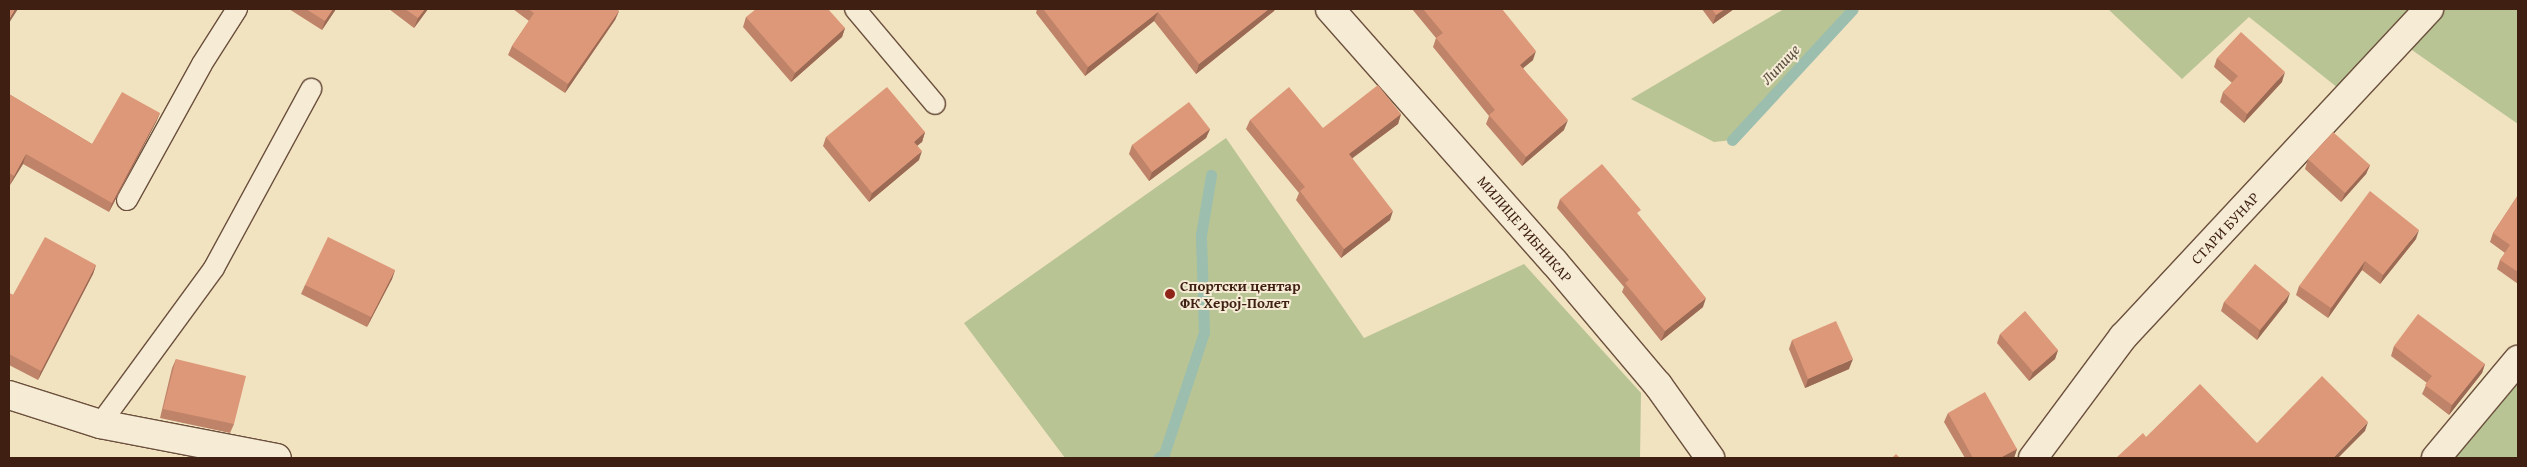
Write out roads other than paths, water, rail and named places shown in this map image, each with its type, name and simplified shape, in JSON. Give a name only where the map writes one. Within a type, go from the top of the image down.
[{"type":"street","name":"МИЛИЦЕ РИБНИКАР","points":[[1330,9],[1554,262],[1658,385],[1710,458]]},
{"type":"street","name":"СТАРИ БУНАР","points":[[2033,458],[2124,337],[2429,9]]},
{"type":"street","points":[[2436,458],[2518,360]]},
{"type":"street","points":[[9,395],[100,424],[277,458]]},
{"type":"lane","points":[[126,200],[202,64],[237,9]]},
{"type":"lane","points":[[855,9],[935,104]]},
{"type":"lane","points":[[100,424],[214,268],[311,89]]},
{"type":"waterway","name":"Липице","points":[[1732,140],[1853,9]]},
{"type":"waterway","points":[[1158,458],[1164,454],[1204,332],[1201,235],[1211,175]]},
{"type":"place","name":"Спортски центар ФК Херој-Полет","points":[[1170,294]]}]
